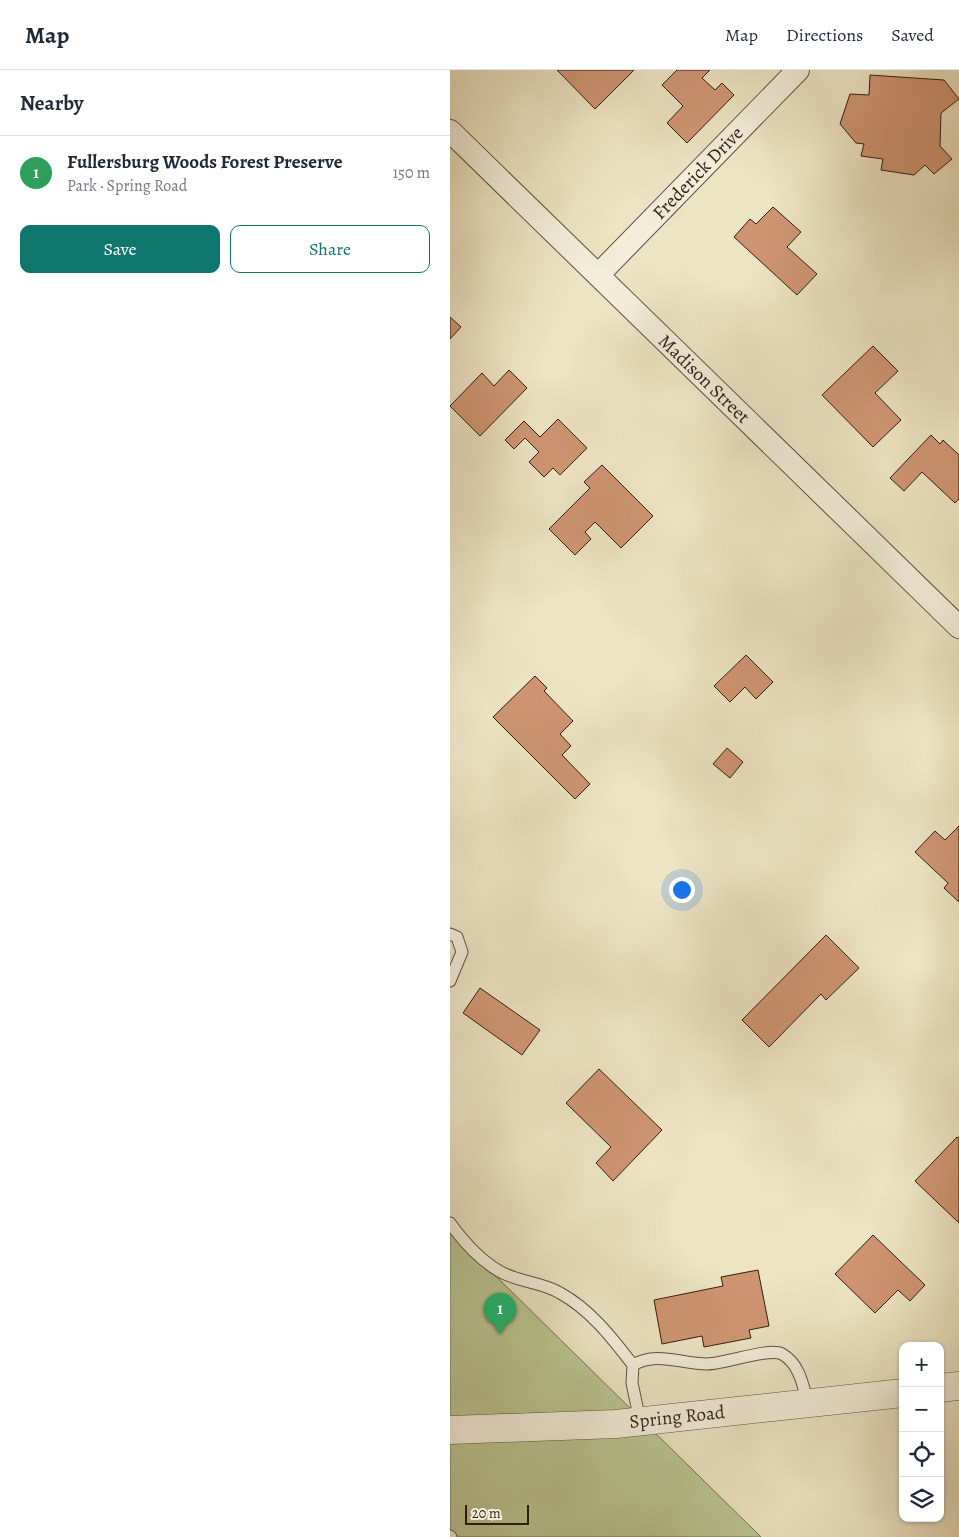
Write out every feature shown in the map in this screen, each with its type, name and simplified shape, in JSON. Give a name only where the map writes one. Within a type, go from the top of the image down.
[{"type":"street","name":"Frederick Drive","points":[[598,275],[798,70]]},
{"type":"street","name":"Madison Street","points":[[450,131],[959,627]]},
{"type":"street","points":[[944,1388],[959,1386]]},
{"type":"street","name":"Spring Road","points":[[450,1430],[640,1421],[899,1393]]},
{"type":"lane","points":[[450,934],[457,937],[462,952],[450,981]]},
{"type":"lane","points":[[450,1223],[461,1239],[499,1272],[559,1292],[582,1307],[608,1332],[633,1365],[632,1382],[640,1421]]},
{"type":"lane","points":[[633,1365],[643,1359],[659,1358],[707,1364],[742,1360],[768,1352],[780,1353],[791,1360],[799,1373],[808,1404]]},
{"type":"green space","points":[[450,1231],[761,1537],[450,1537]]},
{"type":"building","points":[[557,70],[634,70],[595,109]]},
{"type":"building","points":[[677,70],[710,70],[702,78],[715,90],[722,83],[734,95],[687,143],[667,123],[683,106],[662,85]]},
{"type":"building","points":[[870,75],[944,80],[959,99],[941,113],[940,146],[952,159],[934,174],[925,165],[914,175],[881,170],[883,159],[861,156],[864,144],[856,143],[840,124],[850,94],[869,95]]},
{"type":"building","points":[[773,207],[801,232],[787,247],[817,274],[797,295],[734,237],[750,219],[756,224]]},
{"type":"building","points":[[450,317],[461,327],[450,339]]},
{"type":"building","points":[[873,346],[898,371],[875,393],[901,420],[873,447],[822,395]]},
{"type":"building","points":[[509,370],[527,388],[480,436],[450,406],[482,373],[494,386]]},
{"type":"building","points":[[558,419],[587,448],[560,475],[553,468],[544,477],[529,462],[539,452],[525,438],[514,449],[505,440],[524,421],[540,437]]},
{"type":"building","points":[[931,435],[940,444],[943,440],[959,455],[959,499],[955,503],[922,472],[904,491],[890,478]]},
{"type":"building","points":[[602,465],[653,516],[621,548],[595,522],[585,532],[591,539],[575,555],[549,529],[590,488],[584,482]]},
{"type":"building","points":[[746,655],[773,682],[756,699],[745,687],[730,702],[714,686]]},
{"type":"building","points":[[535,676],[547,688],[544,691],[573,721],[560,734],[571,746],[562,755],[590,784],[575,799],[493,717]]},
{"type":"building","points":[[727,748],[743,762],[730,778],[713,764]]},
{"type":"building","points":[[959,826],[959,902],[944,888],[948,883],[915,852],[935,831],[945,840]]},
{"type":"building","points":[[826,935],[859,968],[826,1000],[821,994],[769,1047],[742,1020]]},
{"type":"building","points":[[480,988],[540,1030],[522,1055],[463,1013]]},
{"type":"building","points":[[599,1069],[662,1130],[613,1181],[596,1163],[611,1147],[566,1103]]},
{"type":"building","points":[[957,1137],[959,1138],[959,1223],[915,1181]]},
{"type":"building","points":[[873,1235],[925,1285],[910,1301],[898,1290],[875,1313],[835,1274]]},
{"type":"building","points":[[758,1270],[769,1326],[749,1330],[751,1338],[704,1347],[702,1336],[662,1344],[654,1300],[723,1286],[721,1277]]},
{"type":"place","name":"Fullersburg Woods Forest Preserve","points":[[500,1334]]}]
